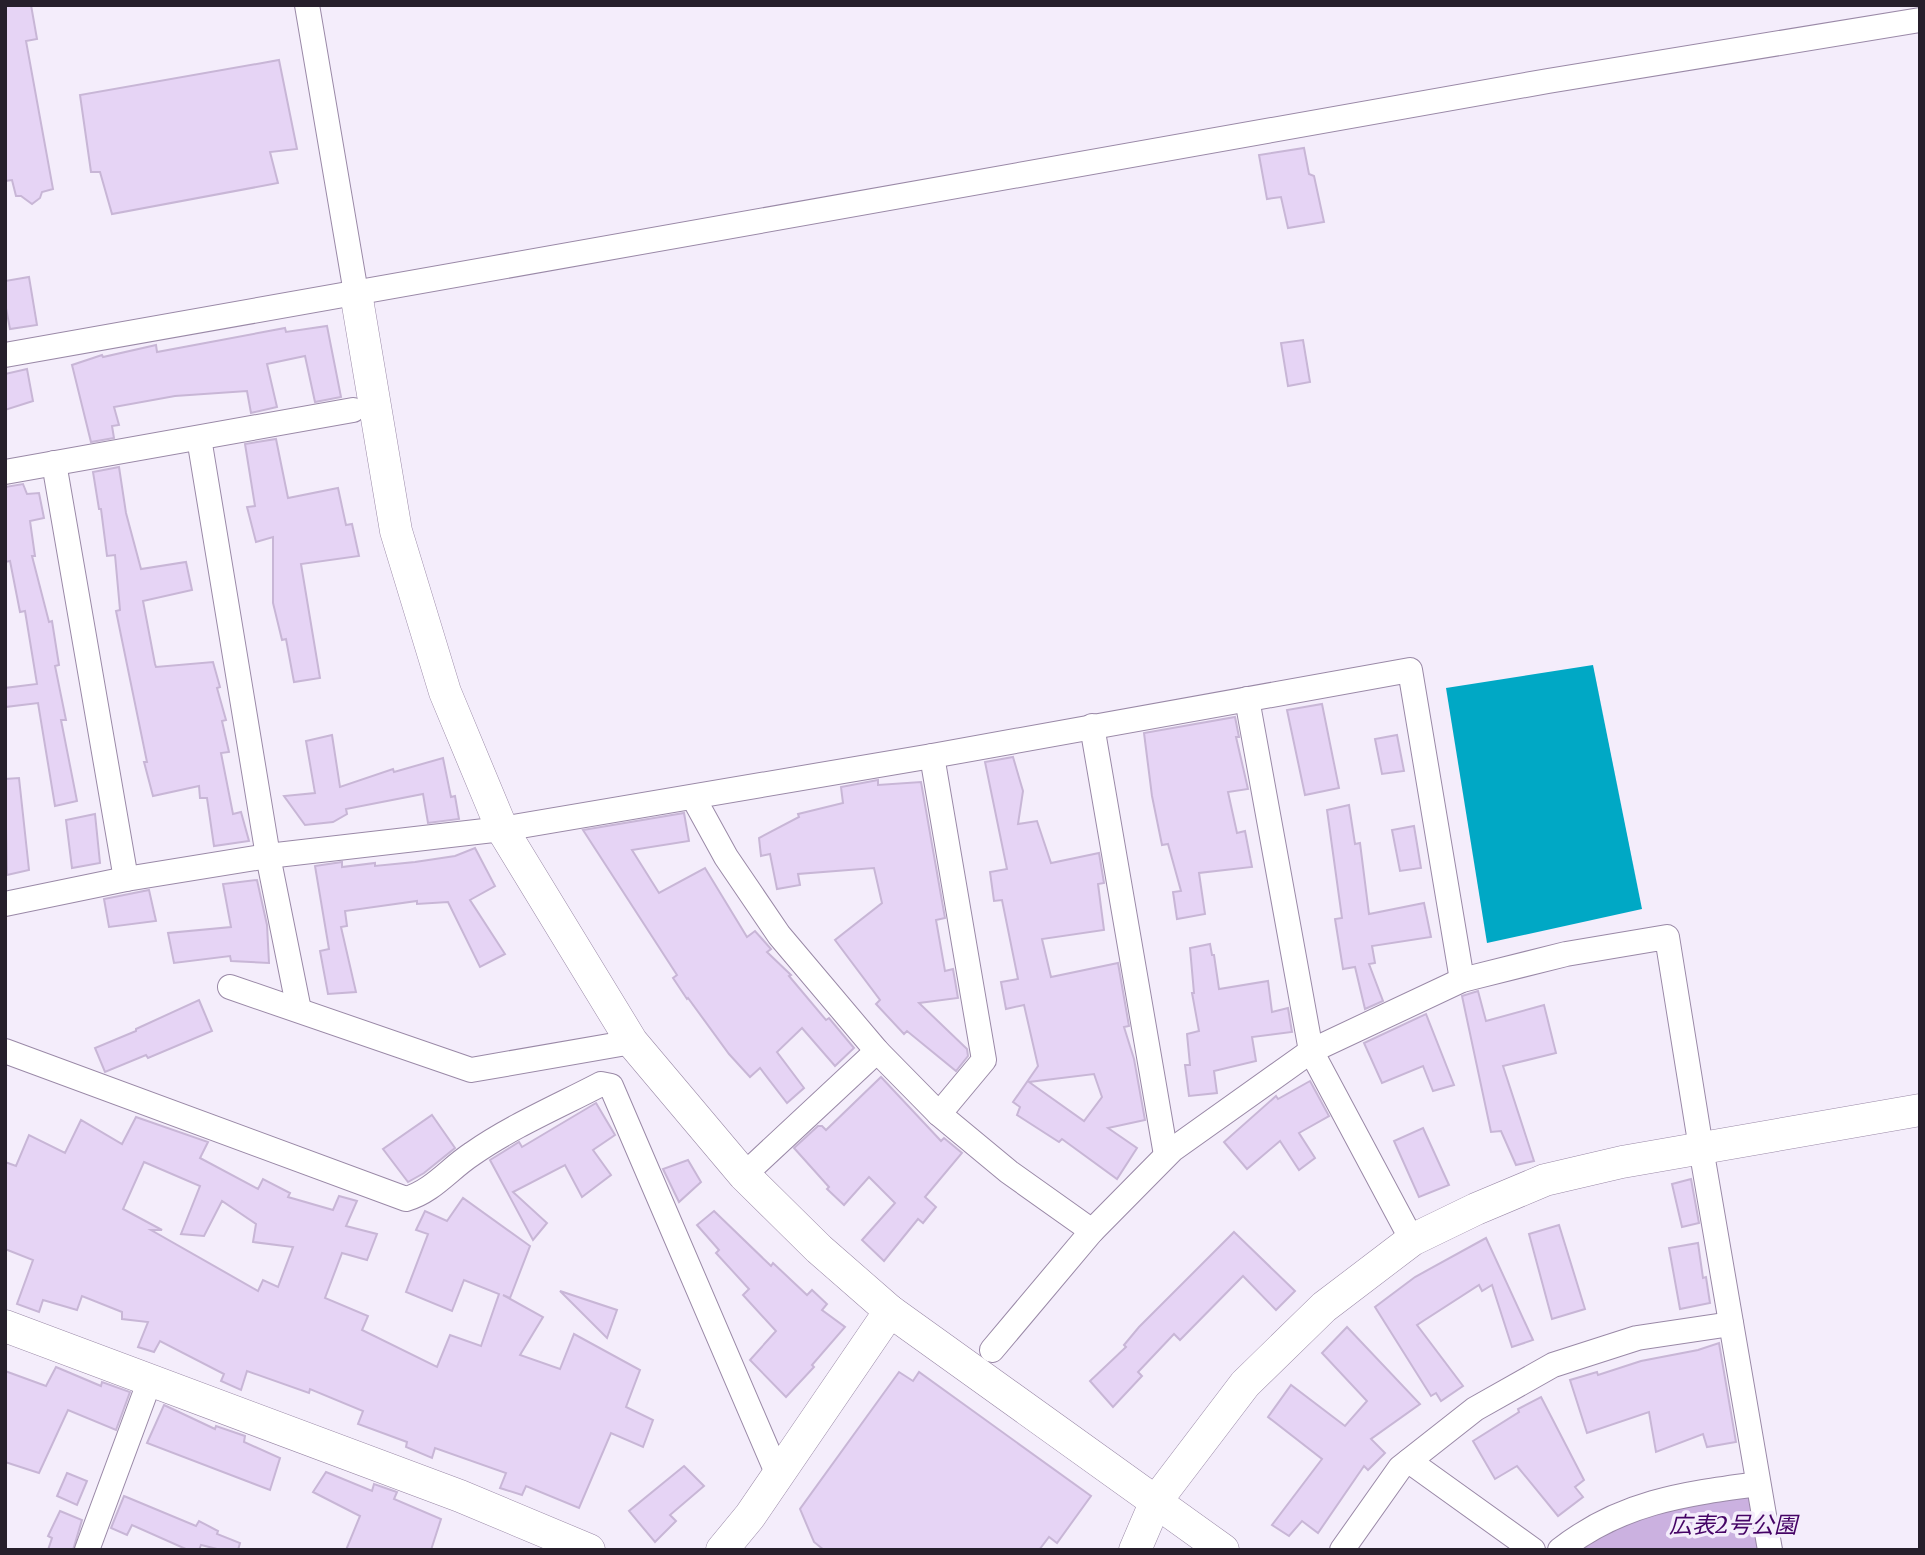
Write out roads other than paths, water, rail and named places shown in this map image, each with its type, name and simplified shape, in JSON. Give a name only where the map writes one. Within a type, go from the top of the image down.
[{"type":"street","points":[[307,5],[396,531],[445,692],[502,829],[632,1042],[744,1175],[819,1249],[890,1311],[1223,1550]]},
{"type":"street","points":[[5,355],[1521,86],[1920,20]]},
{"type":"street","points":[[5,472],[353,410]]},
{"type":"street","points":[[200,438],[268,856],[299,1010]]},
{"type":"street","points":[[54,463],[126,879]]},
{"type":"street","points":[[5,904],[126,879],[268,856],[502,829],[932,756],[1410,670],[1462,980]]},
{"type":"street","points":[[1247,699],[1311,1051],[1412,1240]]},
{"type":"street","points":[[1092,726],[1166,1155]]},
{"type":"street","points":[[932,756],[984,1060],[939,1114]]},
{"type":"street","points":[[693,797],[726,857],[779,935],[877,1051],[939,1114],[1009,1172],[1093,1231]]},
{"type":"street","points":[[992,1350],[1093,1231],[1166,1155],[1311,1051],[1462,980],[1566,954],[1667,937],[1700,1148],[1770,1550]]},
{"type":"street","points":[[230,987],[471,1070],[632,1042]]},
{"type":"street","points":[[594,1049],[601,1084]]},
{"type":"street","points":[[5,1051],[406,1199],[422,1195],[472,1153],[601,1084],[611,1086],[778,1475]]},
{"type":"street","points":[[744,1175],[877,1051]]},
{"type":"street","points":[[1135,1550],[1156,1501],[1245,1384],[1324,1307],[1412,1240],[1545,1180],[1700,1148],[1920,1110]]},
{"type":"street","points":[[722,1550],[750,1516],[890,1311]]},
{"type":"street","points":[[1342,1550],[1400,1468],[1475,1409],[1553,1365],[1637,1338],[1731,1324]]},
{"type":"street","points":[[5,1326],[460,1496],[589,1550]]},
{"type":"street","points":[[87,1550],[150,1380]]},
{"type":"street","points":[[1409,1461],[1533,1550]]},
{"type":"street","points":[[1560,1550],[1582,1532],[1625,1512],[1682,1494],[1758,1484]]},
{"type":"water","points":[[1593,665],[1642,909],[1487,943],[1446,688]]},
{"type":"park label","name":"広表2号公園","points":[[1733,1524]]}]
